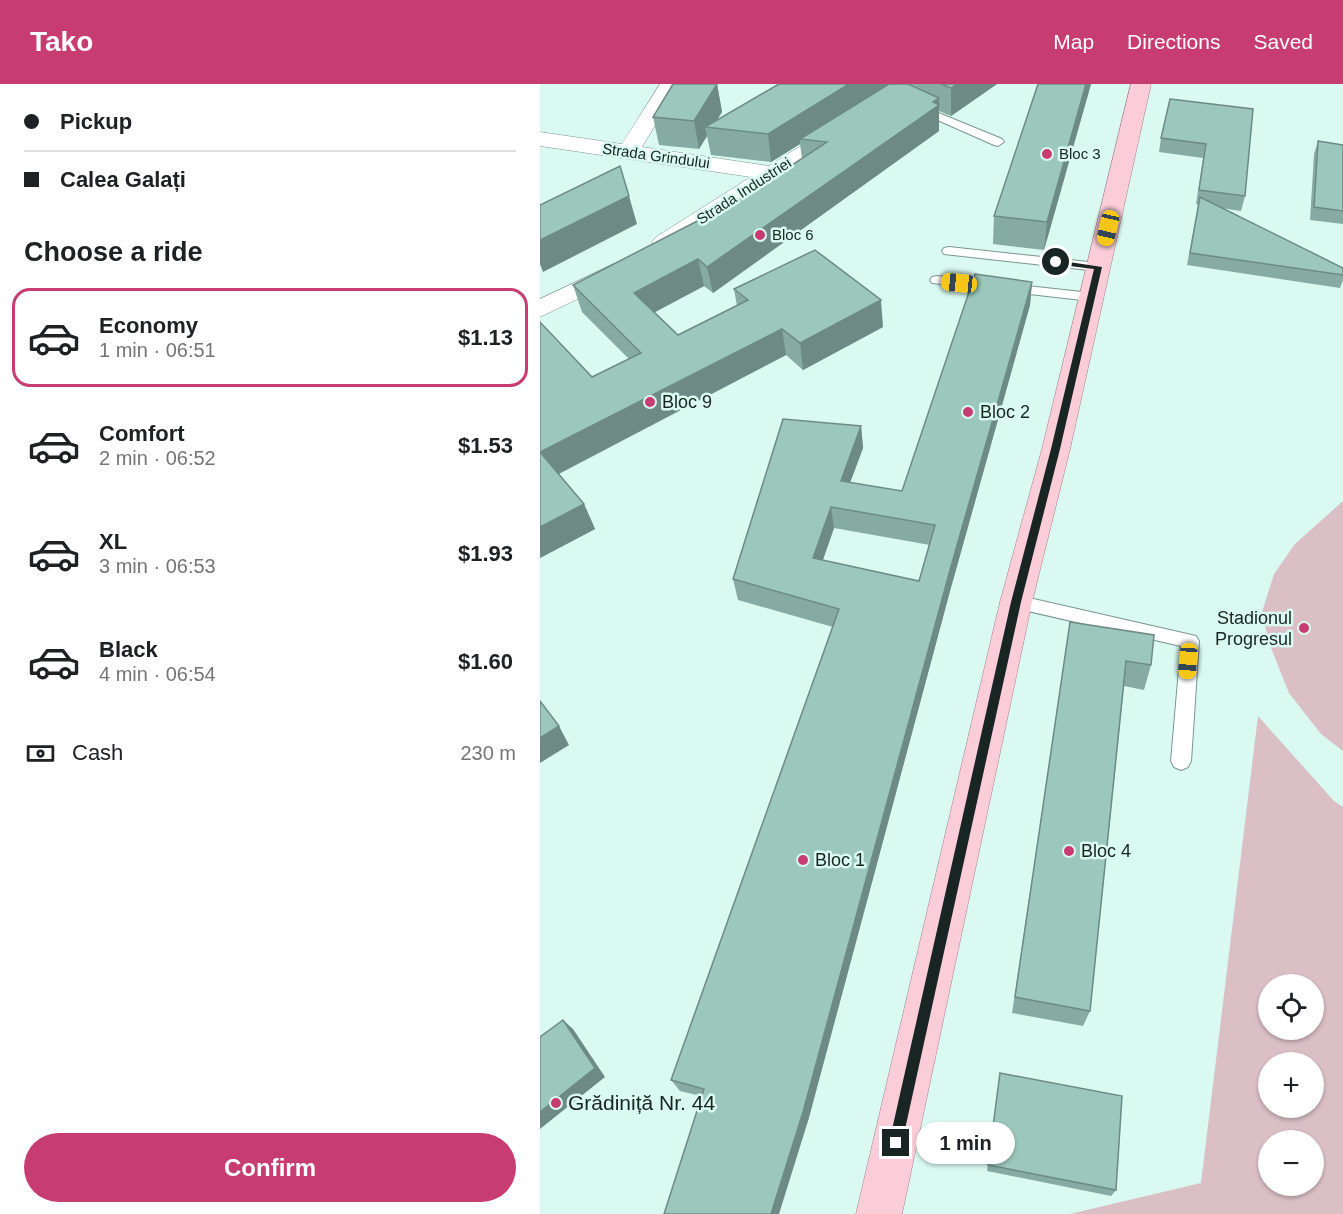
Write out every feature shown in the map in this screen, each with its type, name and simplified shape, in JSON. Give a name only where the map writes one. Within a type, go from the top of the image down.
[{"type":"main road","points":[[879,1214],[1016,602],[1056,449],[1141,84]]},
{"type":"street","points":[[629,151],[670,84]]},
{"type":"street","name":"Strada Industriei","points":[[540,309],[638,258],[913,84]]},
{"type":"street","name":"Strada Grindului","points":[[540,140],[771,173]]},
{"type":"lane","points":[[893,97],[998,142]]},
{"type":"lane","points":[[949,250],[1095,282]]},
{"type":"lane","points":[[937,280],[1095,282]]},
{"type":"lane","points":[[1016,602],[1190,641],[1181,761]]},
{"type":"shaded area","name":"Stadionul Progresul","points":[[1343,501],[1343,751],[1321,734],[1289,693],[1269,643],[1262,612],[1274,574],[1295,544]]},
{"type":"shaded area","points":[[1258,716],[1334,801],[1343,807],[1343,1214],[1070,1214],[1201,1183]]},
{"type":"building","points":[[673,84],[717,84],[694,121],[653,117]]},
{"type":"building","points":[[779,84],[849,84],[768,134],[705,127]]},
{"type":"building","points":[[889,84],[908,84],[939,98],[933,102],[939,105],[707,267],[698,259],[634,293],[678,335],[748,300],[734,289],[815,250],[881,300],[800,343],[782,329],[540,452],[540,322],[592,377],[641,353],[573,285],[742,198],[827,142],[800,139]]},
{"type":"building","points":[[941,84],[957,84],[951,88]]},
{"type":"building","name":"Bloc 3","points":[[1038,84],[1086,84],[1047,222],[994,216]]},
{"type":"building","points":[[1170,99],[1253,109],[1245,196],[1199,190],[1206,144],[1161,138]]},
{"type":"building","points":[[1318,141],[1343,145],[1343,211],[1314,207]]},
{"type":"building","points":[[620,166],[629,196],[540,240],[540,205]]},
{"type":"building","points":[[1200,197],[1343,268],[1343,275],[1190,253]]},
{"type":"building","points":[[975,274],[1032,282],[950,570],[803,1112],[771,1214],[664,1214],[704,1089],[671,1080],[839,609],[733,579],[783,419],[861,426],[841,481],[902,491]],"holes":[[[831,507],[935,525],[919,581],[813,558]]]},
{"type":"building","points":[[540,452],[584,504],[540,527]]},
{"type":"building","name":"Bloc 4","points":[[1070,622],[1154,635],[1151,665],[1126,661],[1090,1011],[1015,997]]},
{"type":"building","points":[[540,701],[559,726],[540,738]]},
{"type":"building","name":"Grădiniță Nr. 44","points":[[563,1020],[595,1068],[540,1112],[540,1037]]},
{"type":"building","points":[[1000,1073],[1122,1096],[1116,1190],[988,1165]]},
{"type":"place","name":"Bloc 3","points":[[1047,154]]},
{"type":"place","name":"Bloc 6","points":[[760,235]]},
{"type":"place","name":"Bloc 9","points":[[650,402]]},
{"type":"place","name":"Bloc 2","points":[[968,412]]},
{"type":"place","name":"Stadionul Progresul","points":[[1304,628]]},
{"type":"place","name":"Bloc 4","points":[[1069,851]]},
{"type":"place","name":"Bloc 1","points":[[803,860]]},
{"type":"place","name":"Grădiniță Nr. 44","points":[[556,1103]]},
{"type":"route","points":[[896,1143],[1016,602],[1056,449],[1098,267],[1056,262]]}]
